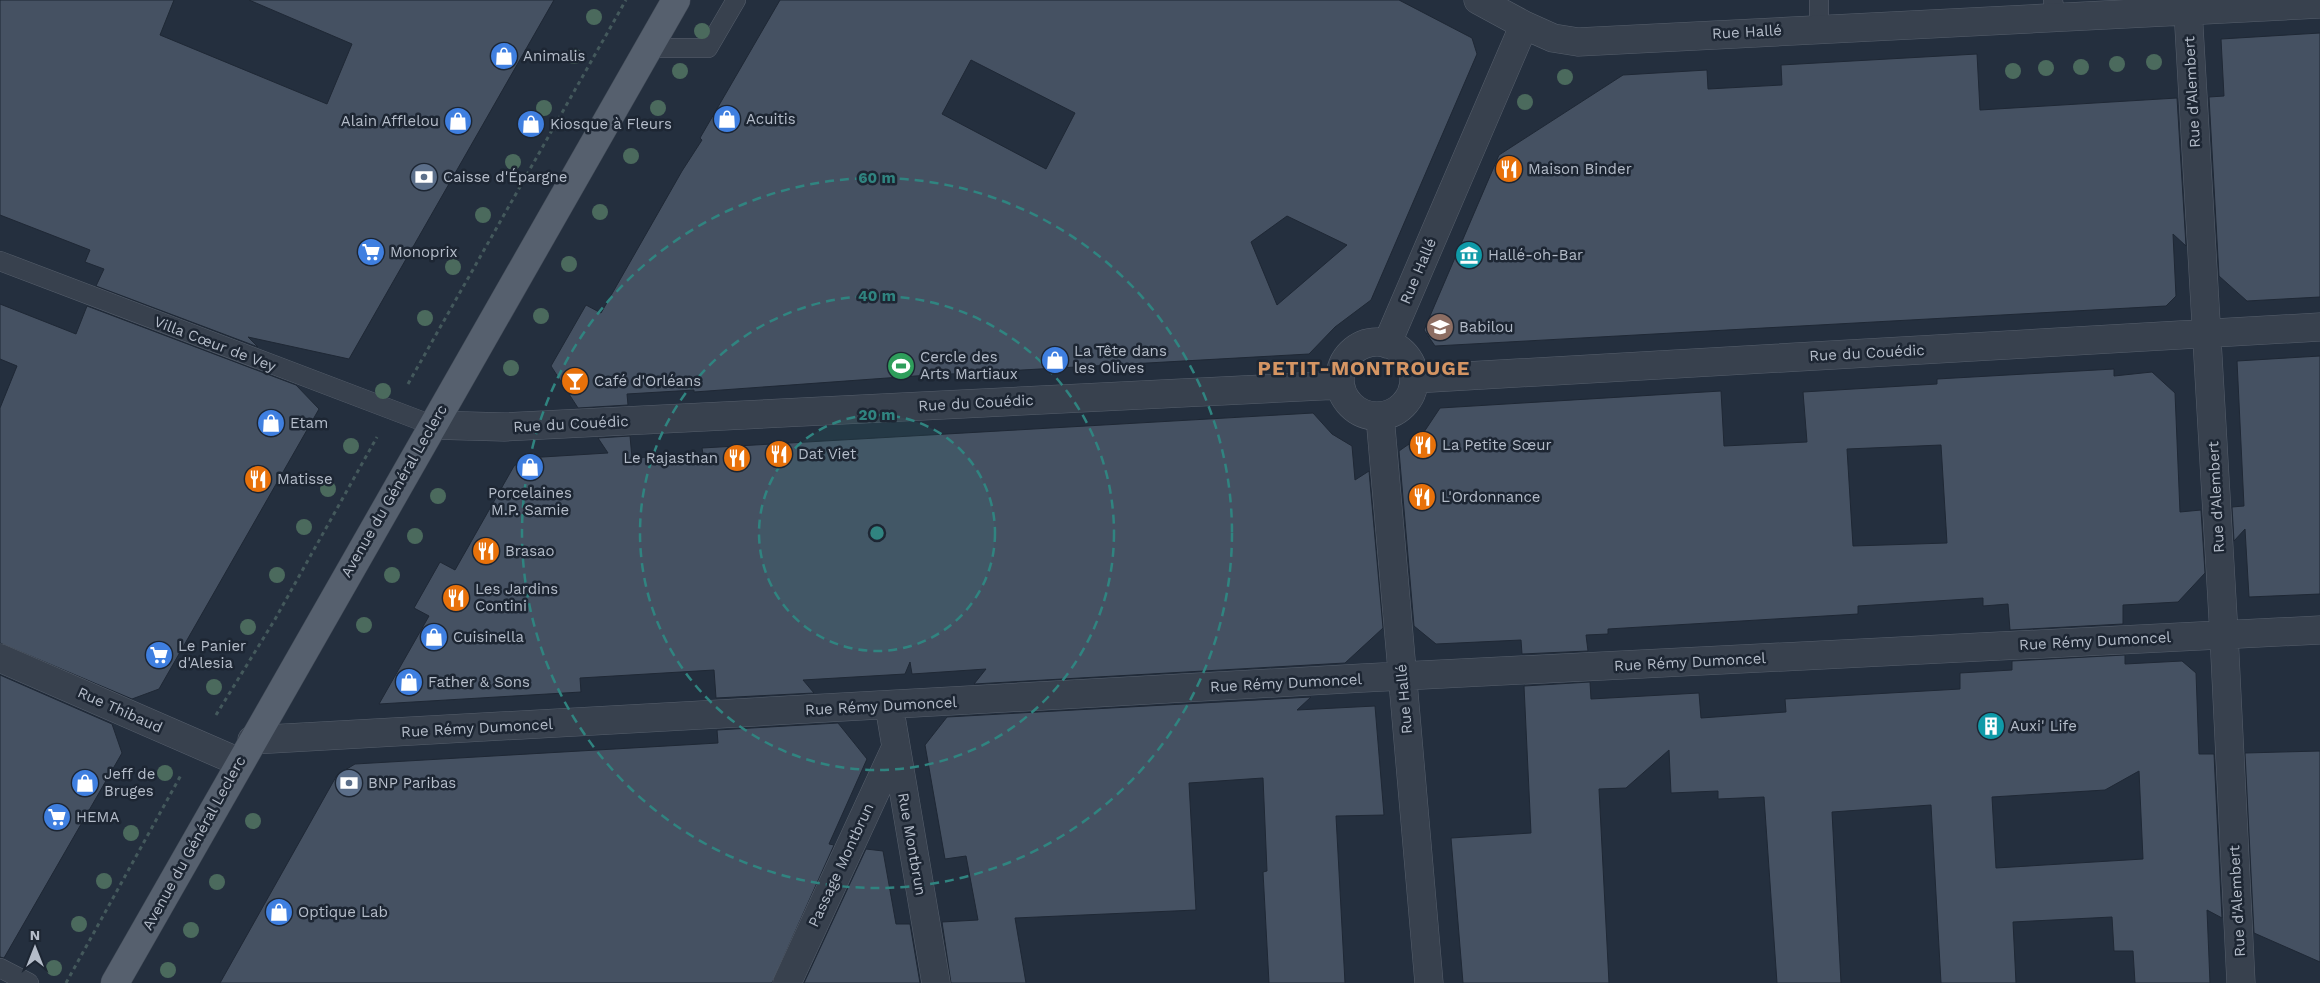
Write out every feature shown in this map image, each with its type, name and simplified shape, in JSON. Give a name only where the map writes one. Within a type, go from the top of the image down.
[{"type":"main road","name":"Avenue du Général Leclerc","points":[[115,983],[676,0]]},
{"type":"street","points":[[1478,0],[1524,25]]},
{"type":"street","name":"Rue Hallé","points":[[1387,344],[1524,25],[1553,38],[1578,42],[1819,28],[2054,8],[2142,6],[2188,10],[2320,4]]},
{"type":"street","name":"Rue d'Alembert","points":[[2188,10],[2224,635],[2241,983]]},
{"type":"street","name":"Rue du Couédic","points":[[1414,379],[2320,328]]},
{"type":"street","points":[[1369,343],[1387,344],[1398,348],[1407,357],[1413,368],[1414,379],[1413,390],[1407,401],[1399,409],[1380,416],[1367,415],[1349,404],[1340,385],[1340,372],[1345,361],[1353,351],[1369,343]]},
{"type":"street","name":"Rue du Couédic","points":[[432,426],[504,427],[1340,385]]},
{"type":"street","name":"Rue Hallé","points":[[1380,416],[1428,983]]},
{"type":"street","name":"Rue Rémy Dumoncel","points":[[246,751],[889,705],[1402,676],[2320,630]]},
{"type":"street","name":"Rue Thibaud","points":[[0,658],[198,744],[246,751]]},
{"type":"street","name":"Rue Montbrun","points":[[889,705],[936,983]]},
{"type":"street","name":"Passage Montbrun","points":[[787,983],[896,747]]},
{"type":"lane","points":[[648,48],[708,48],[736,0]]},
{"type":"lane","points":[[1819,0],[1819,28]]},
{"type":"lane","name":"Villa Cœur de Vey","points":[[0,261],[432,426]]},
{"type":"lane","points":[[0,968],[29,983]]},
{"type":"path","points":[[66,983],[198,744],[274,621],[626,0]]},
{"type":"building","points":[[0,0],[174,0],[160,35],[327,104],[352,44],[249,0],[554,0],[349,359],[248,337],[258,347],[96,286],[104,269],[85,262],[90,250],[0,215]]},
{"type":"building","points":[[780,0],[1399,0],[1472,38],[1477,54],[1371,300],[1335,327],[1309,354],[915,376],[694,392],[694,390],[627,394],[628,405],[578,408],[551,366],[586,305],[601,313],[682,171],[702,140],[700,138]],"holes":[[[971,60],[1075,113],[1046,169],[942,114]],[[1287,216],[1347,245],[1277,305],[1251,242]]]},
{"type":"building","points":[[2320,33],[2320,297],[2247,301],[2219,276],[2209,97],[2224,96],[2221,39]]},
{"type":"building","points":[[1977,54],[1980,110],[2177,98],[2186,246],[2173,234],[2176,296],[2166,306],[1435,346],[1424,330],[1499,155],[1623,75],[1707,70],[1708,89],[1782,85],[1781,65]]},
{"type":"building","points":[[0,304],[76,334],[87,306],[296,385],[319,409],[159,689],[132,699],[0,643],[0,408],[17,366],[0,359]]},
{"type":"building","points":[[2320,356],[2320,594],[2249,597],[2245,529],[2234,541],[2232,507],[2244,506],[2237,361]]},
{"type":"building","points":[[2114,369],[2114,376],[2152,372],[2175,393],[2180,512],[2201,510],[2205,573],[2178,602],[2123,605],[2123,624],[2010,630],[2008,604],[1983,606],[1983,598],[1858,606],[1858,614],[1608,629],[1608,634],[1586,635],[1588,651],[1522,654],[1521,640],[1436,644],[1414,626],[1399,451],[1422,435],[1440,408],[1721,391],[1724,446],[1807,442],[1803,392],[1937,384],[1937,379]],"holes":[[[1941,445],[1947,543],[1853,546],[1847,449]]]},
{"type":"building","points":[[1313,413],[1332,434],[1352,446],[1355,480],[1369,471],[1383,628],[1345,663],[974,684],[986,669],[912,674],[910,662],[905,674],[803,680],[814,693],[716,698],[714,670],[580,678],[581,692],[379,704],[429,616],[414,608],[440,562],[455,570],[514,466],[526,458],[608,453],[598,438],[630,436],[632,458],[703,454],[702,448]]},
{"type":"building","points":[[2125,655],[2125,664],[2182,661],[2196,673],[2199,754],[2214,754],[2222,918],[2207,910],[2210,983],[2135,983],[2133,951],[2114,951],[2112,917],[2013,922],[2016,983],[1941,983],[1931,805],[1832,812],[1841,983],[1777,983],[1764,797],[1718,799],[1718,791],[1671,793],[1669,750],[1626,788],[1599,789],[1609,983],[1463,983],[1451,838],[1531,833],[1524,686],[1590,682],[1591,699],[1699,693],[1701,718],[1786,712],[1785,699],[1960,689],[1960,673],[2012,670],[2012,661]],"holes":[[[2139,771],[2143,859],[1996,868],[1992,797],[2105,790]]]},
{"type":"building","points":[[0,675],[112,724],[122,753],[4,958],[0,957]]},
{"type":"building","points":[[1311,697],[1297,710],[1375,706],[1384,815],[1336,816],[1345,983],[1269,983],[1263,872],[1267,871],[1263,778],[1189,783],[1196,910],[1015,918],[1026,983],[951,983],[942,922],[978,920],[966,856],[945,859],[925,745],[947,717]]},
{"type":"building","points":[[838,723],[867,759],[829,844],[834,845],[772,983],[220,983],[337,775],[355,764],[718,743],[717,730]]},
{"type":"building","points":[[2320,751],[2320,962],[2254,933],[2245,753]]},
{"type":"building","points":[[866,849],[883,851],[896,924],[910,924],[920,983],[804,983]]},
{"type":"place","name":"Animalis","points":[[504,56]]},
{"type":"place","name":"Acuitis","points":[[727,119]]},
{"type":"place","name":"Alain Afflelou","points":[[458,121]]},
{"type":"place","name":"Kiosque à Fleurs","points":[[531,124]]},
{"type":"place","name":"Maison Binder","points":[[1509,169]]},
{"type":"place","name":"Caisse d'Épargne","points":[[424,177]]},
{"type":"place","name":"Monoprix","points":[[371,252]]},
{"type":"place","name":"Hallé-oh-Bar","points":[[1469,255]]},
{"type":"place","name":"Babilou","points":[[1440,327]]},
{"type":"place","name":"La Tête dans les Olives","points":[[1055,360]]},
{"type":"place","name":"Cercle des Arts Martiaux","points":[[901,366]]},
{"type":"place","name":"Café d'Orléans","points":[[575,381]]},
{"type":"place","name":"Etam","points":[[271,423]]},
{"type":"place","name":"La Petite Sœur","points":[[1423,445]]},
{"type":"place","name":"Dat Viet","points":[[779,454]]},
{"type":"place","name":"Le Rajasthan","points":[[737,458]]},
{"type":"place","name":"Porcelaines M.P. Samie","points":[[530,467]]},
{"type":"place","name":"Matisse","points":[[258,479]]},
{"type":"place","name":"L'Ordonnance","points":[[1422,497]]},
{"type":"place","name":"Brasao","points":[[486,551]]},
{"type":"place","name":"Les Jardins Contini","points":[[456,598]]},
{"type":"place","name":"Cuisinella","points":[[434,637]]},
{"type":"place","name":"Le Panier d'Alesia","points":[[159,655]]},
{"type":"place","name":"Father & Sons","points":[[409,682]]},
{"type":"place","name":"Auxi' Life","points":[[1991,726]]},
{"type":"place","name":"Jeff de Bruges","points":[[85,783]]},
{"type":"place","name":"BNP Paribas","points":[[349,783]]},
{"type":"place","name":"HEMA","points":[[57,817]]},
{"type":"place","name":"Optique Lab","points":[[279,912]]},
{"type":"district","name":"PETIT-MONTROUGE","points":[[1364,368]]}]
